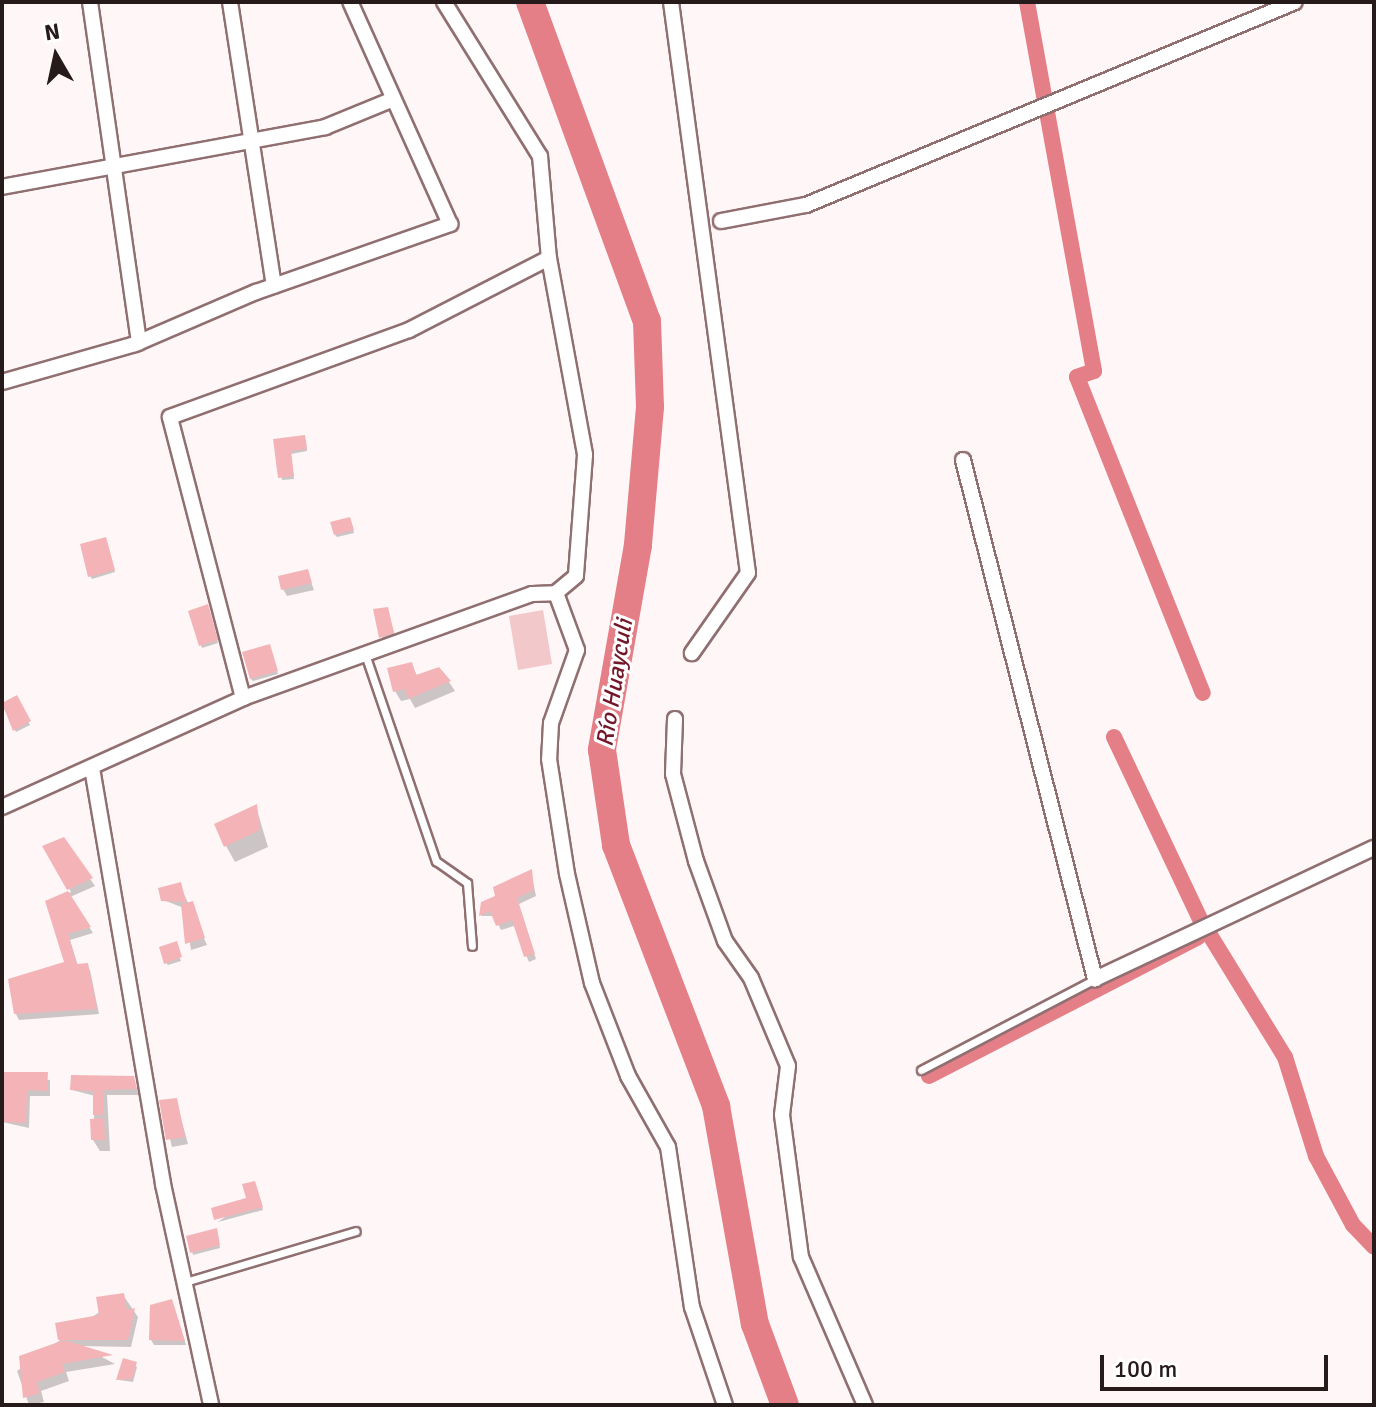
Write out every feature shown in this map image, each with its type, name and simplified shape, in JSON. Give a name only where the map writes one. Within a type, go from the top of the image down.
[{"type":"street","points":[[90,2],[139,342]]},
{"type":"street","points":[[230,2],[274,286]]},
{"type":"street","points":[[2,382],[139,342],[274,286],[450,224],[391,100],[350,2]]},
{"type":"street","points":[[2,807],[243,698],[366,657],[532,594],[556,593],[576,576],[585,455],[549,258],[540,156],[444,2]]},
{"type":"street","points":[[671,2],[748,573],[692,653]]},
{"type":"street","points":[[721,221],[806,205],[1295,2]]},
{"type":"street","points":[[2,187],[325,127],[391,100]]},
{"type":"street","points":[[243,698],[170,417],[409,330],[549,258]]},
{"type":"street","points":[[963,460],[1095,979],[1374,848]]},
{"type":"street","points":[[556,593],[577,650],[551,723],[549,759],[567,874],[592,983],[628,1076],[668,1147],[692,1307],[725,1405]]},
{"type":"street","points":[[675,719],[673,774],[696,861],[725,941],[751,978],[788,1066],[782,1115],[801,1257],[865,1405]]},
{"type":"street","points":[[92,768],[185,1282],[211,1405]]},
{"type":"lane","points":[[366,657],[436,861],[467,883],[472,946]]},
{"type":"lane","points":[[921,1070],[1095,979]]},
{"type":"lane","points":[[185,1282],[356,1231]]},
{"type":"shaded area","points":[[543,610],[552,664],[518,670],[509,616]]},
{"type":"building","points":[[305,435],[307,449],[291,451],[294,476],[278,478],[273,439]]},
{"type":"building","points":[[350,517],[354,530],[334,535],[330,522]]},
{"type":"building","points":[[106,537],[115,570],[88,577],[80,544]]},
{"type":"building","points":[[308,569],[312,583],[281,590],[278,576]]},
{"type":"building","points":[[208,604],[218,640],[199,646],[188,611]]},
{"type":"building","points":[[388,607],[394,633],[379,638],[373,609]]},
{"type":"building","points":[[270,644],[278,671],[250,679],[242,652]]},
{"type":"building","points":[[412,662],[416,675],[439,667],[451,681],[408,699],[405,689],[393,692],[387,668]]},
{"type":"building","points":[[17,695],[31,721],[13,731],[2,703]]},
{"type":"building","points":[[257,804],[260,830],[224,847],[214,824]]},
{"type":"building","points":[[64,837],[93,878],[67,890],[42,846]]},
{"type":"building","points":[[532,869],[534,890],[517,898],[535,954],[524,957],[512,920],[496,926],[490,911],[479,916],[481,902],[495,896],[493,887]]},
{"type":"building","points":[[181,882],[186,902],[161,901],[158,888]]},
{"type":"building","points":[[68,891],[91,927],[68,934],[77,964],[88,963],[97,1009],[14,1014],[8,979],[64,962],[45,901]]},
{"type":"building","points":[[193,901],[205,938],[185,944],[181,904]]},
{"type":"building","points":[[177,941],[182,957],[164,964],[159,947]]},
{"type":"building","points":[[2,1072],[48,1072],[47,1091],[27,1090],[26,1123],[2,1122]]},
{"type":"building","points":[[71,1075],[134,1076],[137,1089],[104,1090],[104,1115],[93,1115],[93,1091],[70,1090]]},
{"type":"building","points":[[177,1098],[185,1137],[166,1140],[159,1100]]},
{"type":"building","points":[[104,1118],[105,1140],[91,1140],[90,1119]]},
{"type":"building","points":[[255,1181],[263,1207],[214,1220],[211,1208],[246,1198],[242,1184]]},
{"type":"building","points":[[217,1228],[220,1245],[190,1253],[186,1236]]},
{"type":"building","points":[[124,1293],[127,1310],[135,1308],[128,1340],[58,1340],[55,1323],[99,1315],[96,1297]]},
{"type":"building","points":[[172,1299],[185,1341],[149,1340],[150,1305]]},
{"type":"building","points":[[64,1340],[113,1355],[62,1364],[65,1372],[37,1382],[40,1393],[23,1398],[19,1356]]},
{"type":"building","points":[[123,1358],[137,1362],[132,1379],[116,1380]]},
{"type":"waterway","name":"Río Huayculi","points":[[530,2],[647,321],[650,407],[638,545],[602,750],[616,845],[716,1106],[755,1324],[785,1405]]},
{"type":"waterway","points":[[1027,2],[1094,371],[1077,377],[1203,693]]},
{"type":"waterway","points":[[1114,737],[1200,919]]},
{"type":"waterway","points":[[1208,932],[1285,1057],[1316,1156],[1353,1225],[1374,1247]]},
{"type":"waterway","points":[[929,1076],[1198,937]]}]
